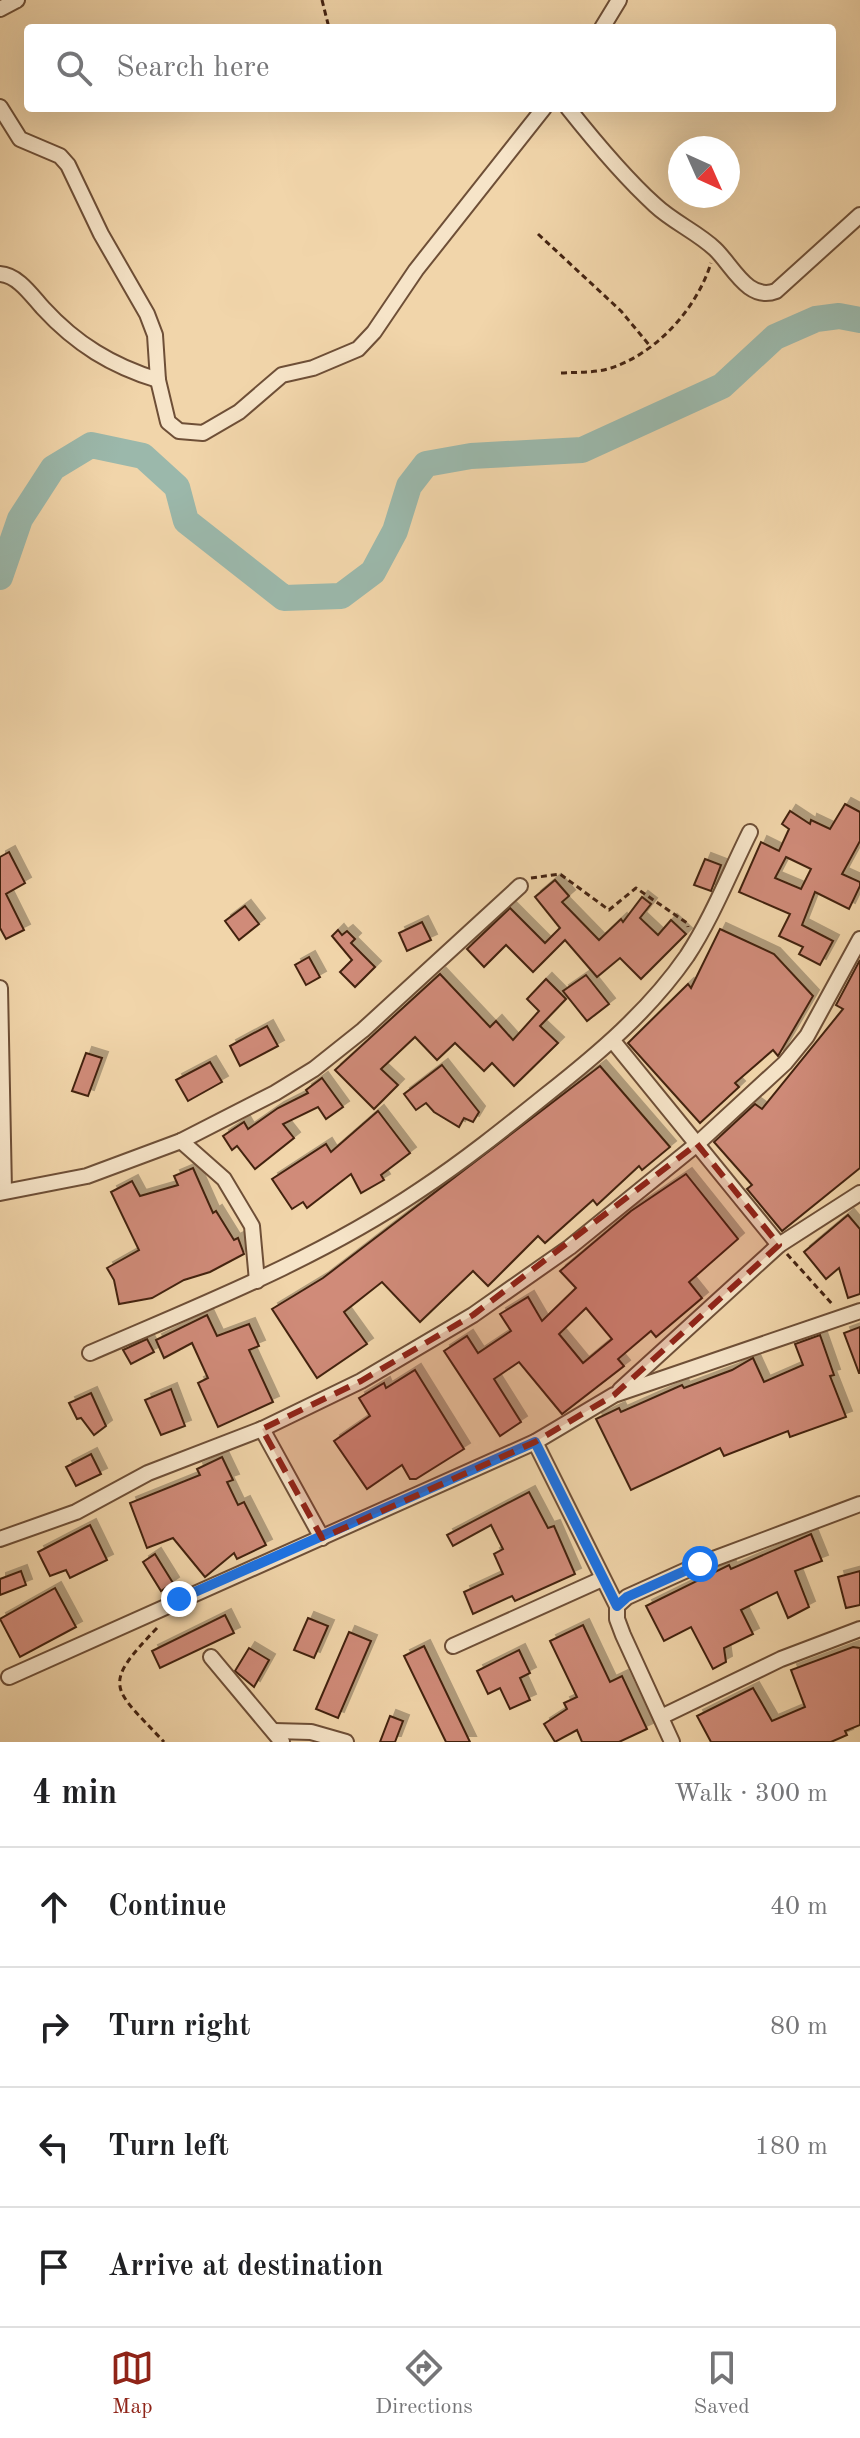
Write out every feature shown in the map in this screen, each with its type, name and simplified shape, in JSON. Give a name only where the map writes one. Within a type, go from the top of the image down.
[{"type":"street","points":[[0,9],[17,0]]},
{"type":"street","points":[[604,24],[619,0]]},
{"type":"street","points":[[2,114],[20,139],[60,156],[68,165],[101,234],[147,314],[155,335],[158,380],[168,422],[179,431],[203,433],[239,412],[282,375],[313,368],[358,349],[541,112]]},
{"type":"street","points":[[571,112],[598,147],[657,207],[716,249],[742,281],[756,292],[767,295],[791,279],[860,215]]},
{"type":"street","points":[[0,274],[19,283],[73,339],[108,361],[158,380]]},
{"type":"street","points":[[90,1353],[257,1281],[419,1191],[493,1137],[613,1041],[657,994],[692,947],[750,832]]},
{"type":"street","points":[[0,988],[2,1192],[87,1176],[181,1141],[314,1069],[450,953],[520,886]]},
{"type":"street","points":[[0,1539],[76,1512],[148,1473],[262,1429],[361,1381],[473,1315],[570,1247],[697,1144],[785,1063],[807,1036],[860,939]]},
{"type":"street","points":[[613,1041],[779,1245]]},
{"type":"street","points":[[181,1141],[224,1179],[252,1226],[257,1281]]},
{"type":"street","points":[[9,1677],[535,1442],[614,1395],[779,1245],[860,1193]]},
{"type":"street","points":[[614,1395],[860,1311]]},
{"type":"street","points":[[262,1429],[322,1538]]},
{"type":"street","points":[[535,1442],[617,1606],[617,1619],[623,1635],[672,1742]]},
{"type":"street","points":[[617,1606],[627,1597],[700,1564],[860,1504]]},
{"type":"street","points":[[453,1646],[602,1579]]},
{"type":"street","points":[[661,1717],[781,1659],[860,1629]]},
{"type":"street","points":[[211,1657],[278,1736],[311,1732],[346,1742]]},
{"type":"path","points":[[322,0],[328,24]]},
{"type":"path","points":[[538,234],[621,311],[650,346]]},
{"type":"path","points":[[561,373],[614,367],[650,346],[683,315],[699,293],[716,249]]},
{"type":"path","points":[[520,886],[534,875],[560,874],[609,910],[636,888],[687,923],[692,947]]},
{"type":"path","points":[[779,1245],[841,1316]]},
{"type":"path","points":[[164,1619],[120,1671],[117,1683],[120,1695],[164,1742]]},
{"type":"highlighted area","points":[[697,1144],[779,1245],[614,1395],[535,1442],[322,1538],[262,1429],[361,1381],[473,1315]]},
{"type":"building","points":[[845,804],[860,812],[860,841],[842,874],[860,882],[849,909],[815,892],[802,925],[833,941],[820,965],[799,954],[803,947],[779,936],[790,914],[739,892],[761,842],[779,851],[789,829],[782,824],[790,811],[810,824],[811,820],[830,829]],"holes":[[[786,857],[811,869],[801,889],[775,878]]]},
{"type":"building","points":[[9,852],[25,883],[6,894],[24,930],[6,939],[0,928],[0,857]]},
{"type":"building","points":[[705,859],[721,865],[711,891],[694,885]]},
{"type":"building","points":[[555,880],[569,896],[562,902],[599,940],[621,919],[623,922],[642,897],[651,904],[640,918],[658,935],[671,920],[686,934],[641,979],[620,958],[597,977],[565,940],[533,972],[506,945],[484,967],[467,949],[510,908],[545,943],[560,928],[535,897]]},
{"type":"building","points":[[245,906],[259,924],[239,940],[225,921]]},
{"type":"building","points":[[422,922],[431,940],[407,951],[399,933]]},
{"type":"building","points":[[720,929],[774,954],[813,996],[778,1056],[773,1050],[735,1083],[739,1087],[700,1123],[628,1043],[688,984],[691,988]]},
{"type":"building","points":[[338,930],[342,935],[347,931],[355,939],[351,943],[375,967],[355,987],[340,972],[352,960],[332,936]]},
{"type":"building","points":[[309,957],[320,977],[306,985],[295,965]]},
{"type":"building","points":[[860,960],[860,1168],[782,1231],[747,1189],[752,1185],[714,1142],[755,1104],[762,1109],[843,1009],[836,1005]]},
{"type":"building","points":[[440,974],[490,1027],[496,1021],[513,1040],[539,1011],[527,999],[546,979],[566,999],[540,1026],[558,1043],[514,1086],[492,1063],[484,1071],[455,1043],[437,1060],[415,1037],[381,1069],[398,1085],[374,1109],[335,1070]]},
{"type":"building","points":[[586,975],[609,1004],[587,1021],[563,991]]},
{"type":"building","points":[[267,1026],[278,1046],[240,1066],[230,1046]]},
{"type":"building","points":[[86,1053],[102,1058],[88,1096],[72,1091]]},
{"type":"building","points":[[210,1062],[222,1082],[188,1101],[176,1080]]},
{"type":"building","points":[[442,1065],[479,1112],[473,1122],[464,1118],[459,1127],[434,1112],[426,1103],[416,1110],[404,1094]]},
{"type":"building","points":[[600,1066],[670,1147],[642,1170],[639,1166],[597,1205],[593,1200],[545,1243],[538,1236],[488,1286],[473,1271],[420,1322],[382,1282],[344,1312],[367,1344],[317,1378],[272,1309],[323,1278]]},
{"type":"building","points":[[322,1078],[343,1107],[326,1119],[318,1107],[283,1124],[294,1138],[255,1169],[237,1146],[232,1150],[223,1136],[244,1122],[248,1129],[278,1108],[308,1093],[306,1090]]},
{"type":"building","points":[[378,1111],[410,1153],[381,1175],[384,1180],[361,1193],[351,1174],[307,1208],[303,1202],[292,1209],[272,1179],[326,1144],[331,1152]]},
{"type":"building","points":[[193,1168],[213,1213],[216,1211],[234,1240],[238,1238],[244,1254],[210,1272],[184,1280],[152,1298],[119,1304],[114,1280],[107,1268],[139,1250],[111,1192],[132,1181],[140,1196],[178,1185],[174,1176]]},
{"type":"building","points":[[686,1174],[738,1239],[689,1282],[702,1298],[656,1337],[651,1331],[618,1359],[624,1366],[562,1414],[519,1362],[494,1379],[521,1422],[500,1436],[444,1351],[467,1336],[478,1353],[511,1331],[500,1314],[528,1297],[542,1321],[576,1288],[560,1271],[631,1211]],"holes":[[[586,1308],[612,1339],[583,1363],[559,1334]]]},
{"type":"building","points":[[848,1215],[860,1229],[860,1294],[848,1298],[839,1268],[826,1279],[804,1252]]},
{"type":"building","points":[[207,1315],[217,1336],[249,1324],[259,1346],[249,1350],[273,1402],[218,1427],[198,1383],[208,1378],[192,1343],[164,1358],[156,1340]]},
{"type":"building","points":[[860,1327],[860,1373],[859,1373],[844,1333]]},
{"type":"building","points":[[820,1335],[834,1375],[830,1376],[846,1417],[790,1437],[788,1431],[724,1456],[720,1448],[631,1490],[596,1419],[619,1408],[621,1412],[682,1385],[684,1388],[732,1370],[753,1358],[764,1382],[803,1365],[795,1344]]},
{"type":"building","points":[[147,1339],[154,1352],[131,1364],[123,1350]]},
{"type":"building","points":[[415,1370],[464,1449],[416,1479],[410,1479],[402,1465],[367,1489],[334,1441],[370,1416],[359,1398],[384,1383],[386,1388]]},
{"type":"building","points":[[171,1389],[185,1426],[161,1435],[145,1400]]},
{"type":"building","points":[[91,1393],[106,1426],[94,1435],[81,1418],[77,1419],[69,1403]]},
{"type":"building","points":[[91,1454],[101,1474],[76,1486],[66,1467]]},
{"type":"building","points":[[222,1457],[233,1480],[227,1482],[238,1505],[244,1502],[266,1545],[237,1559],[234,1553],[205,1577],[173,1538],[147,1548],[130,1503],[200,1475],[197,1469]]},
{"type":"building","points":[[529,1492],[548,1528],[554,1526],[575,1574],[515,1601],[512,1596],[473,1614],[464,1592],[503,1574],[494,1554],[503,1549],[491,1525],[453,1546],[447,1535]]},
{"type":"building","points":[[90,1525],[107,1560],[70,1578],[66,1570],[50,1576],[38,1552]]},
{"type":"building","points":[[811,1534],[822,1561],[795,1571],[809,1607],[788,1618],[777,1592],[741,1610],[753,1634],[724,1648],[726,1662],[713,1669],[691,1627],[664,1641],[646,1606],[729,1565],[731,1569]]},
{"type":"building","points":[[155,1554],[173,1583],[161,1591],[143,1562]]},
{"type":"building","points":[[21,1571],[26,1585],[0,1595],[0,1579]]},
{"type":"building","points":[[860,1571],[860,1605],[846,1608],[838,1577]]},
{"type":"building","points":[[55,1588],[76,1627],[20,1657],[0,1619]]},
{"type":"building","points":[[225,1615],[234,1633],[160,1668],[152,1651]]},
{"type":"building","points":[[308,1618],[328,1626],[314,1658],[294,1650]]},
{"type":"building","points":[[583,1625],[610,1682],[622,1676],[647,1729],[619,1742],[582,1742],[577,1730],[555,1742],[544,1724],[567,1709],[564,1703],[577,1697],[550,1641]]},
{"type":"building","points":[[349,1632],[371,1641],[338,1718],[316,1709]]},
{"type":"building","points":[[424,1646],[470,1742],[446,1742],[404,1656]]},
{"type":"building","points":[[853,1647],[860,1648],[860,1725],[845,1731],[847,1735],[831,1742],[711,1742],[697,1716],[753,1688],[772,1721],[805,1707],[791,1670]]},
{"type":"building","points":[[249,1648],[269,1660],[254,1687],[235,1671]]},
{"type":"building","points":[[519,1650],[530,1673],[520,1678],[530,1700],[510,1709],[500,1688],[488,1694],[477,1671]]},
{"type":"building","points":[[390,1716],[403,1721],[395,1742],[380,1742]]},
{"type":"waterway","points":[[0,577],[20,519],[53,468],[91,445],[143,456],[177,487],[186,521],[284,598],[341,596],[373,572],[395,531],[409,486],[426,464],[471,456],[582,450],[722,386],[775,337],[816,319],[839,316],[860,320]]},
{"type":"route","points":[[179,1599],[535,1442],[617,1606],[627,1597],[700,1564]]}]
